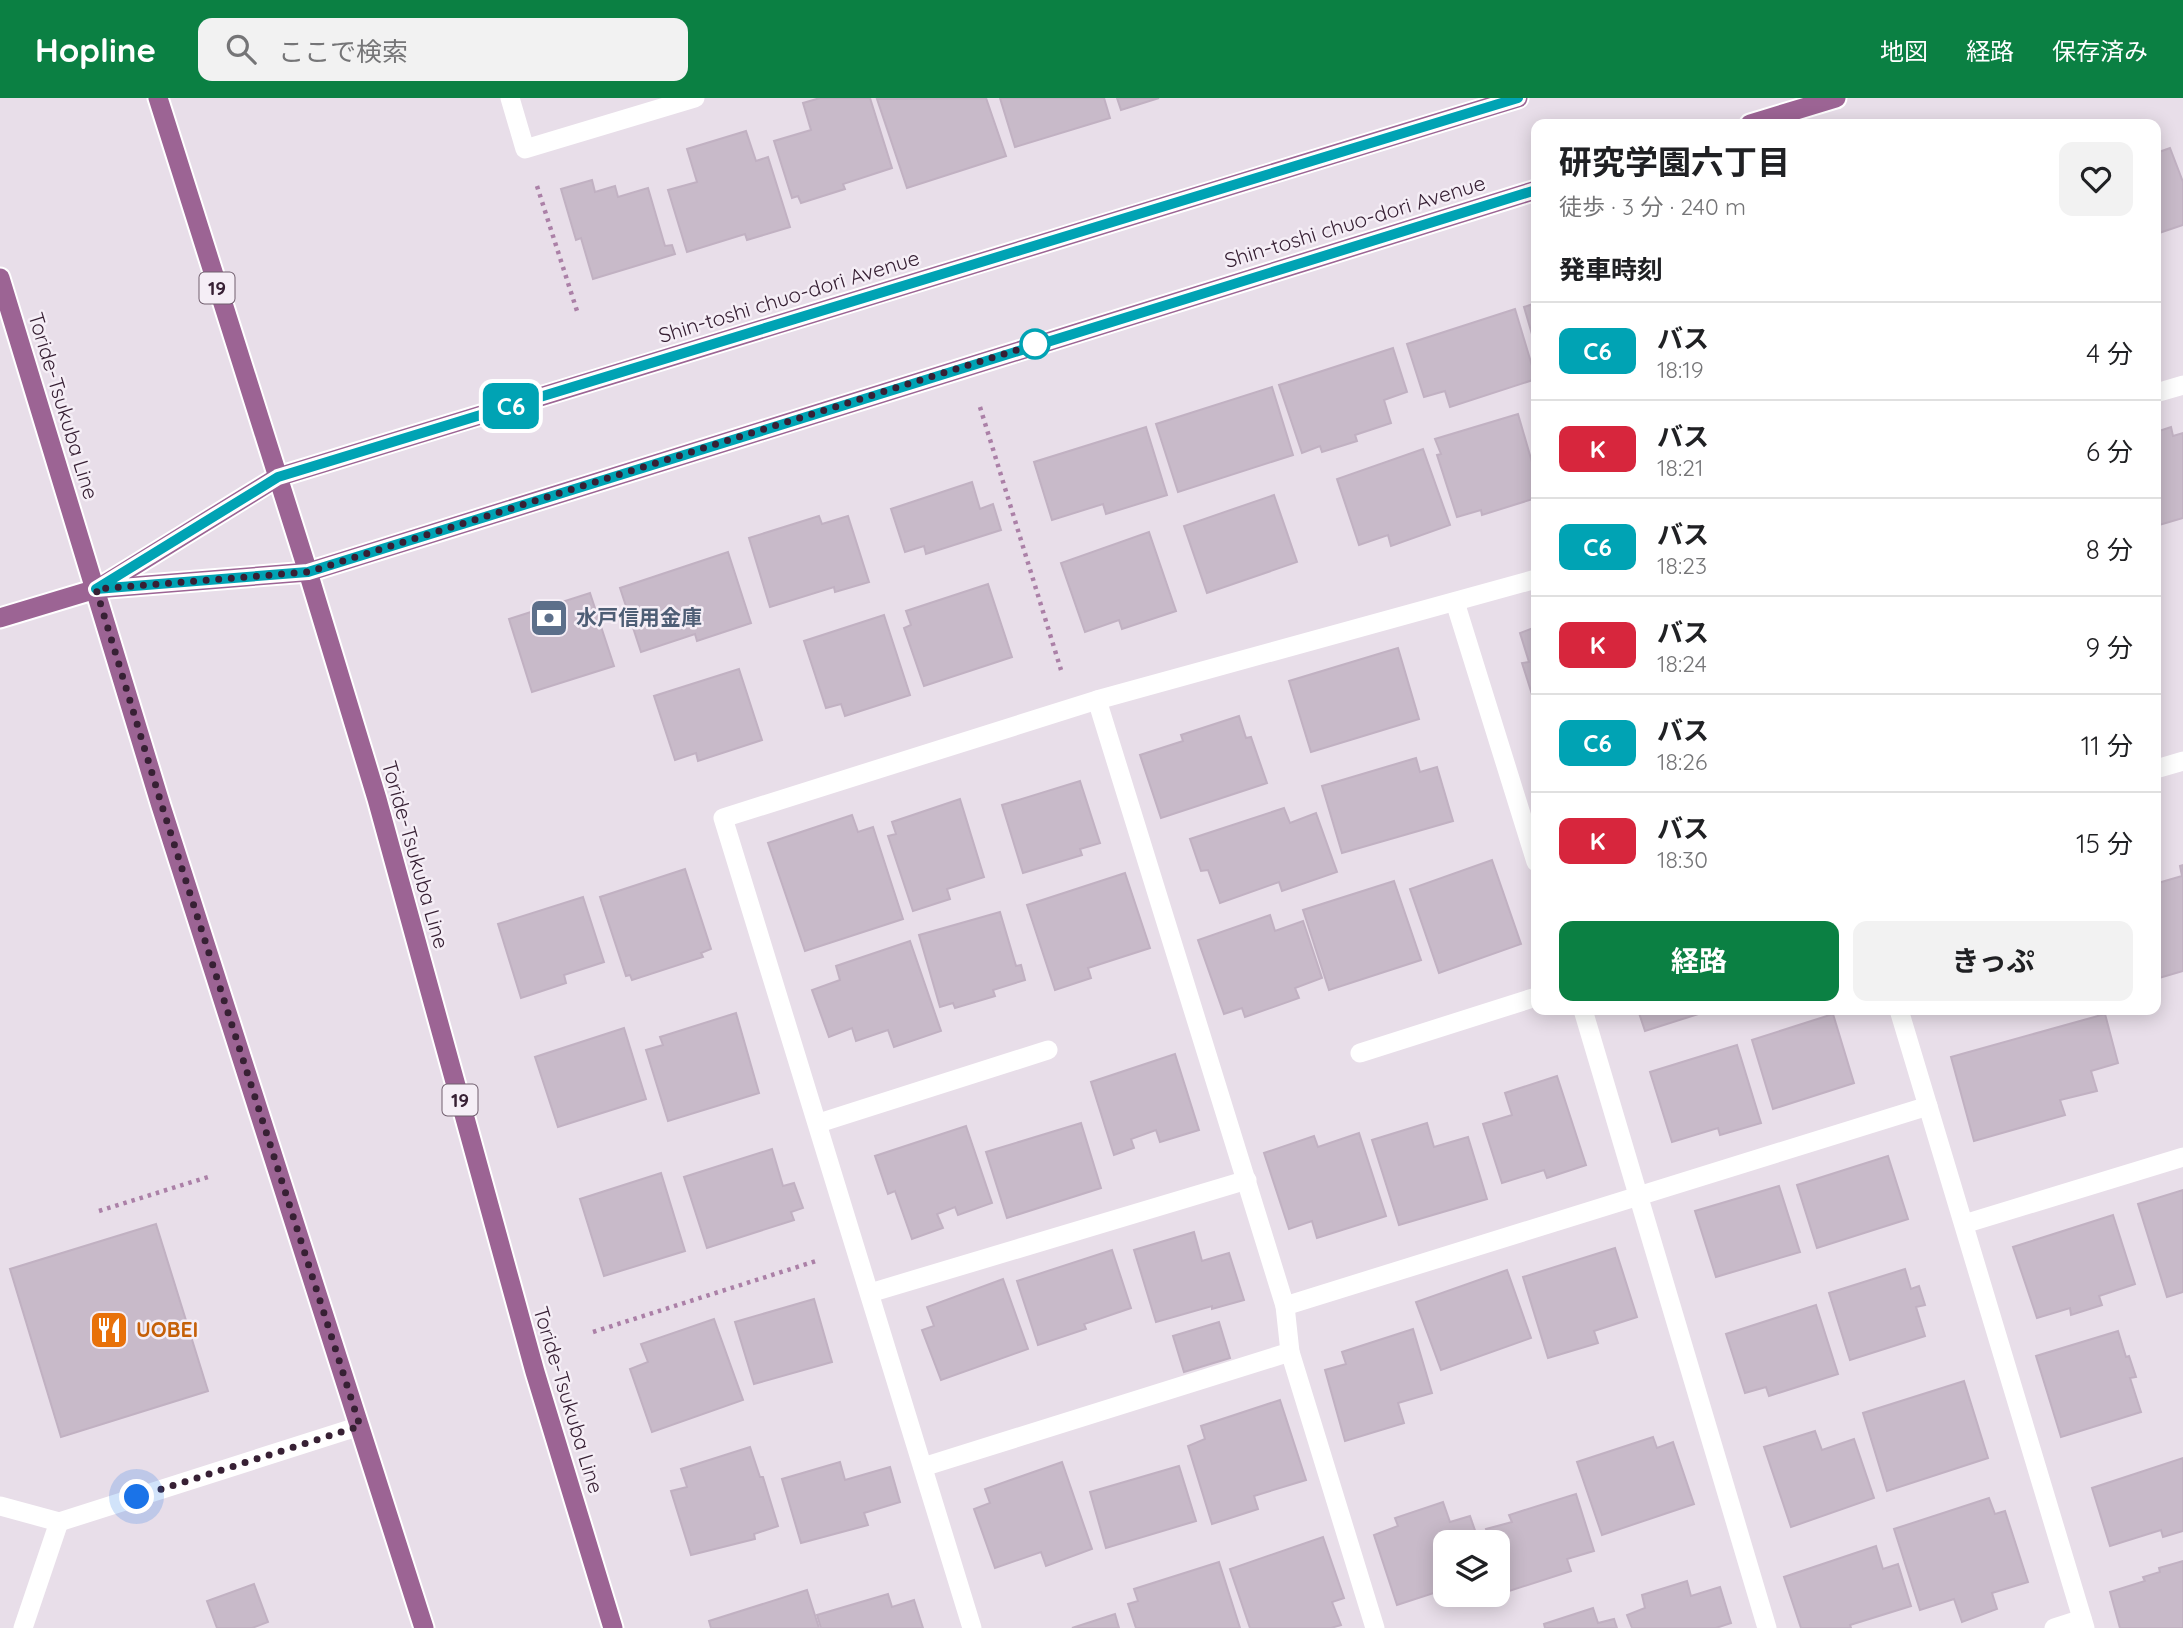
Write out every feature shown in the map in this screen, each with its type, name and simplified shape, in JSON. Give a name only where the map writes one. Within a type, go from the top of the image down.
[{"type":"main road","name":"Toride-Tsukuba Line","points":[[158,98],[377,799],[535,1372],[613,1628]]},
{"type":"main road","name":"Shin-toshi chuo-dori Avenue","points":[[96,589],[278,477],[1518,98]]},
{"type":"main road","points":[[1767,119],[1836,98]]},
{"type":"main road","name":"Shin-toshi chuo-dori Avenue","points":[[0,618],[96,589],[308,572],[1531,192]]},
{"type":"main road","name":"Toride-Tsukuba Line","points":[[0,278],[158,795],[424,1628]]},
{"type":"street","points":[[510,98],[525,149],[695,98]]},
{"type":"street","points":[[2161,392],[2183,385]]},
{"type":"street","points":[[972,1628],[723,818],[1097,700],[1531,580]]},
{"type":"street","points":[[1455,602],[1531,846]]},
{"type":"street","points":[[1097,700],[1285,1306],[1290,1352],[1375,1628]]},
{"type":"street","points":[[2161,768],[2183,761]]},
{"type":"street","points":[[1360,1053],[1531,999]]},
{"type":"street","points":[[1584,1015],[1767,1628]]},
{"type":"street","points":[[1901,1015],[2084,1624],[2054,1628]]},
{"type":"street","points":[[818,1124],[1048,1050]]},
{"type":"street","points":[[1285,1306],[1928,1105]]},
{"type":"street","points":[[1964,1224],[2183,1157]]},
{"type":"street","points":[[870,1293],[1247,1180]]},
{"type":"street","points":[[923,1466],[1290,1352]]},
{"type":"street","points":[[0,1506],[59,1522],[360,1426]]},
{"type":"street","points":[[23,1628],[59,1522]]},
{"type":"path","points":[[525,149],[577,311]]},
{"type":"path","points":[[968,366],[1072,708]]},
{"type":"path","points":[[99,1211],[208,1177]]},
{"type":"path","points":[[593,1332],[856,1249]]},
{"type":"building","points":[[820,98],[870,98],[892,168],[843,184],[845,189],[801,203],[798,196],[792,198],[774,141],[811,130],[803,103]]},
{"type":"building","points":[[986,98],[1006,156],[907,188],[877,99]]},
{"type":"building","points":[[1000,98],[1104,98],[1110,118],[1015,147]]},
{"type":"building","points":[[1117,98],[1159,98],[1121,110]]},
{"type":"building","points":[[746,131],[756,161],[768,157],[790,227],[747,240],[745,234],[687,252],[668,190],[697,182],[687,149]]},
{"type":"building","points":[[2170,148],[2183,182],[2183,225],[2161,232],[2161,151]]},
{"type":"building","points":[[592,180],[595,192],[615,186],[618,197],[648,188],[665,246],[672,245],[675,254],[593,279],[581,238],[576,240],[561,189]]},
{"type":"building","points":[[1531,305],[1531,331],[1524,307]]},
{"type":"building","points":[[1515,309],[1531,362],[1531,381],[1450,407],[1445,391],[1424,397],[1407,344]]},
{"type":"building","points":[[1393,348],[1407,392],[1384,400],[1391,423],[1355,435],[1357,441],[1322,452],[1320,446],[1302,453],[1279,385]]},
{"type":"building","points":[[1272,387],[1293,455],[1178,492],[1156,424]]},
{"type":"building","points":[[1518,414],[1531,459],[1531,500],[1482,515],[1481,510],[1457,517],[1437,455],[1441,454],[1435,439]]},
{"type":"building","points":[[1146,427],[1167,495],[1106,514],[1103,504],[1052,520],[1034,462]]},
{"type":"building","points":[[2171,427],[2173,436],[2183,433],[2183,518],[2161,525],[2161,430]]},
{"type":"building","points":[[1423,449],[1450,525],[1391,546],[1388,535],[1359,545],[1337,479]]},
{"type":"building","points":[[972,482],[980,509],[993,504],[1001,530],[926,554],[924,546],[905,552],[891,509]]},
{"type":"building","points":[[1274,495],[1297,562],[1207,593],[1184,526]]},
{"type":"building","points":[[819,516],[822,524],[848,516],[869,582],[835,592],[834,587],[770,607],[749,538]]},
{"type":"building","points":[[1149,532],[1176,611],[1122,629],[1119,620],[1085,632],[1061,563]]},
{"type":"building","points":[[728,552],[751,623],[697,641],[695,634],[641,652],[620,588]]},
{"type":"building","points":[[988,584],[1012,657],[924,686],[904,628],[911,625],[906,611]]},
{"type":"building","points":[[590,593],[614,666],[532,692],[509,619]]},
{"type":"building","points":[[884,615],[910,695],[845,716],[841,704],[826,708],[804,641]]},
{"type":"building","points":[[1531,629],[1531,691],[1522,663],[1529,662],[1520,633]]},
{"type":"building","points":[[1398,648],[1419,719],[1311,752],[1289,681]]},
{"type":"building","points":[[739,669],[762,740],[698,761],[696,753],[675,760],[654,696]]},
{"type":"building","points":[[1239,716],[1246,738],[1251,737],[1267,783],[1161,818],[1140,755],[1183,741],[1181,735]]},
{"type":"building","points":[[1416,758],[1420,772],[1437,767],[1453,821],[1342,853],[1322,786]]},
{"type":"building","points":[[1080,781],[1100,843],[1080,849],[1082,855],[1023,873],[1002,805]]},
{"type":"building","points":[[960,799],[984,877],[947,889],[950,899],[913,911],[888,836],[896,834],[892,822]]},
{"type":"building","points":[[1284,808],[1290,823],[1316,813],[1337,872],[1282,891],[1279,882],[1220,903],[1208,870],[1201,871],[1190,839]]},
{"type":"building","points":[[852,815],[858,832],[873,827],[903,919],[805,951],[768,843]]},
{"type":"building","points":[[1492,860],[1521,944],[1439,973],[1410,889]]},
{"type":"building","points":[[2183,865],[2183,971],[2161,978],[2161,882],[2182,876],[2180,866]]},
{"type":"building","points":[[685,869],[711,949],[701,953],[703,957],[632,980],[630,975],[626,976],[600,897]]},
{"type":"building","points":[[1125,873],[1150,948],[1088,968],[1091,978],[1055,990],[1027,905]]},
{"type":"building","points":[[1394,881],[1421,960],[1329,990],[1303,910]]},
{"type":"building","points":[[583,897],[604,962],[564,975],[566,983],[521,998],[498,924]]},
{"type":"building","points":[[1000,912],[1016,966],[1021,965],[1025,980],[993,990],[995,996],[955,1008],[953,1003],[940,1007],[919,935]]},
{"type":"building","points":[[1270,915],[1275,931],[1303,921],[1322,978],[1295,988],[1299,998],[1245,1017],[1242,1008],[1224,1014],[1198,940]]},
{"type":"building","points":[[910,941],[941,1031],[894,1047],[888,1030],[856,1041],[852,1028],[829,1037],[812,990],[840,980],[836,966]]},
{"type":"building","points":[[736,1013],[759,1093],[668,1121],[646,1050],[663,1045],[660,1037]]},
{"type":"building","points":[[1640,1015],[1695,1015],[1645,1031]]},
{"type":"building","points":[[1833,1015],[1854,1083],[1773,1109],[1752,1040]]},
{"type":"building","points":[[2105,1015],[2118,1063],[2091,1071],[2097,1091],[2060,1100],[2065,1115],[1974,1141],[1951,1057]]},
{"type":"building","points":[[624,1028],[646,1099],[558,1127],[535,1057]]},
{"type":"building","points":[[1737,1045],[1761,1123],[1720,1135],[1718,1128],[1672,1142],[1650,1072]]},
{"type":"building","points":[[1175,1054],[1199,1130],[1160,1142],[1156,1130],[1131,1139],[1134,1148],[1114,1155],[1091,1082]]},
{"type":"building","points":[[1557,1076],[1586,1165],[1547,1178],[1544,1170],[1502,1183],[1483,1124],[1512,1115],[1505,1093]]},
{"type":"building","points":[[1081,1123],[1101,1188],[1007,1218],[986,1152]]},
{"type":"building","points":[[1427,1123],[1434,1147],[1468,1137],[1487,1199],[1399,1225],[1372,1140]]},
{"type":"building","points":[[966,1126],[992,1203],[958,1215],[955,1207],[937,1214],[943,1228],[912,1239],[895,1191],[888,1194],[875,1156]]},
{"type":"building","points":[[1359,1133],[1386,1216],[1317,1238],[1312,1221],[1289,1229],[1264,1153],[1314,1136],[1318,1147]]},
{"type":"building","points":[[772,1149],[783,1186],[794,1183],[803,1208],[791,1212],[794,1220],[707,1248],[684,1177]]},
{"type":"building","points":[[1888,1156],[1908,1219],[1817,1248],[1797,1185]]},
{"type":"building","points":[[661,1173],[685,1251],[604,1276],[580,1199]]},
{"type":"building","points":[[1779,1186],[1800,1252],[1716,1277],[1695,1211]]},
{"type":"building","points":[[2183,1190],[2183,1292],[2167,1297],[2138,1204]]},
{"type":"building","points":[[2113,1215],[2135,1284],[2099,1296],[2102,1305],[2071,1315],[2070,1308],[2037,1318],[2013,1247]]},
{"type":"building","name":"UOBEI","points":[[156,1224],[208,1391],[61,1437],[10,1269]]},
{"type":"building","points":[[1194,1232],[1202,1261],[1229,1253],[1244,1300],[1156,1322],[1134,1250]]},
{"type":"building","points":[[1615,1248],[1637,1317],[1594,1331],[1598,1343],[1548,1358],[1523,1277]]},
{"type":"building","points":[[1112,1250],[1131,1308],[1084,1324],[1086,1329],[1038,1345],[1017,1281]]},
{"type":"building","points":[[1905,1269],[1911,1289],[1919,1286],[1925,1305],[1916,1307],[1925,1336],[1850,1360],[1829,1293]]},
{"type":"building","points":[[1507,1270],[1531,1338],[1441,1370],[1416,1302]]},
{"type":"building","points":[[1003,1279],[1028,1349],[941,1380],[922,1330],[934,1326],[927,1307]]},
{"type":"building","points":[[814,1299],[832,1362],[754,1384],[735,1322]]},
{"type":"building","points":[[1816,1305],[1838,1374],[1769,1396],[1766,1387],[1745,1393],[1726,1334]]},
{"type":"building","points":[[714,1319],[743,1400],[652,1432],[630,1369],[648,1362],[641,1344]]},
{"type":"building","points":[[1219,1322],[1230,1358],[1184,1372],[1173,1336]]},
{"type":"building","points":[[1413,1329],[1432,1393],[1398,1403],[1404,1423],[1345,1441],[1325,1370],[1346,1364],[1342,1352]]},
{"type":"building","points":[[2118,1331],[2136,1377],[2130,1378],[2141,1412],[2061,1437],[2036,1356]]},
{"type":"building","points":[[1964,1381],[1988,1458],[1887,1491],[1863,1413]]},
{"type":"building","points":[[1280,1400],[1306,1480],[1254,1496],[1258,1509],[1212,1524],[1188,1446],[1205,1439],[1201,1426]]},
{"type":"building","points":[[1815,1431],[1822,1450],[1854,1439],[1874,1498],[1791,1527],[1764,1447]]},
{"type":"building","points":[[1653,1437],[1657,1448],[1673,1442],[1694,1504],[1602,1535],[1577,1462]]},
{"type":"building","points":[[750,1447],[760,1477],[763,1477],[778,1526],[754,1534],[755,1539],[691,1555],[671,1491],[687,1487],[681,1469]]},
{"type":"building","points":[[2183,1458],[2183,1531],[2163,1537],[2161,1530],[2110,1546],[2092,1488]]},
{"type":"building","points":[[840,1462],[845,1480],[890,1467],[900,1502],[864,1513],[868,1525],[801,1543],[782,1479]]},
{"type":"building","points":[[1062,1462],[1092,1549],[1046,1566],[1041,1552],[995,1568],[974,1509],[990,1503],[985,1489]]},
{"type":"building","points":[[1179,1466],[1196,1521],[1106,1548],[1090,1492]]},
{"type":"building","points":[[1576,1494],[1594,1551],[1567,1559],[1571,1571],[1510,1591],[1510,1530],[1486,1529],[1512,1522],[1509,1515]]},
{"type":"building","points":[[1989,1498],[1995,1514],[2005,1511],[2028,1582],[1992,1593],[1997,1609],[1962,1622],[1954,1599],[1920,1610],[1894,1529]]},
{"type":"building","points":[[1443,1502],[1450,1522],[1470,1516],[1475,1530],[1433,1530],[1433,1593],[1397,1605],[1374,1535],[1398,1526],[1395,1518]]},
{"type":"building","points":[[1323,1537],[1344,1598],[1332,1602],[1341,1625],[1331,1628],[1250,1628],[1230,1569]]},
{"type":"building","points":[[1876,1546],[1883,1569],[1898,1564],[1911,1606],[1850,1625],[1851,1628],[1801,1628],[1784,1577]]},
{"type":"building","points":[[2183,1561],[2183,1628],[2120,1628],[2110,1592],[2145,1581],[2143,1577],[2160,1572],[2159,1568]]},
{"type":"building","points":[[1219,1562],[1240,1628],[1136,1628],[1128,1604],[1138,1601],[1134,1589]]},
{"type":"building","points":[[1687,1581],[1691,1596],[1720,1587],[1731,1623],[1716,1628],[1632,1628],[1627,1615],[1645,1608],[1642,1595]]},
{"type":"building","points":[[254,1584],[268,1622],[252,1628],[217,1628],[207,1601]]},
{"type":"building","points":[[807,1590],[819,1628],[711,1628],[709,1621]]},
{"type":"building","points":[[888,1594],[892,1607],[914,1600],[923,1628],[821,1628],[817,1615]]},
{"type":"building","points":[[1593,1608],[1598,1623],[1614,1619],[1617,1628],[1545,1628],[1544,1624]]},
{"type":"building","points":[[1115,1614],[1119,1628],[1072,1628]]},
{"type":"bus line","name":"C6","points":[[1518,98],[278,477],[96,589],[308,572],[1531,192]]},
{"type":"place","name":"水戸信用金庫","points":[[549,618]]},
{"type":"place","name":"UOBEI","points":[[109,1330]]},
{"type":"route","points":[[137,1497],[360,1426],[162,806],[96,589],[308,572],[1039,343],[1035,344]]}]
